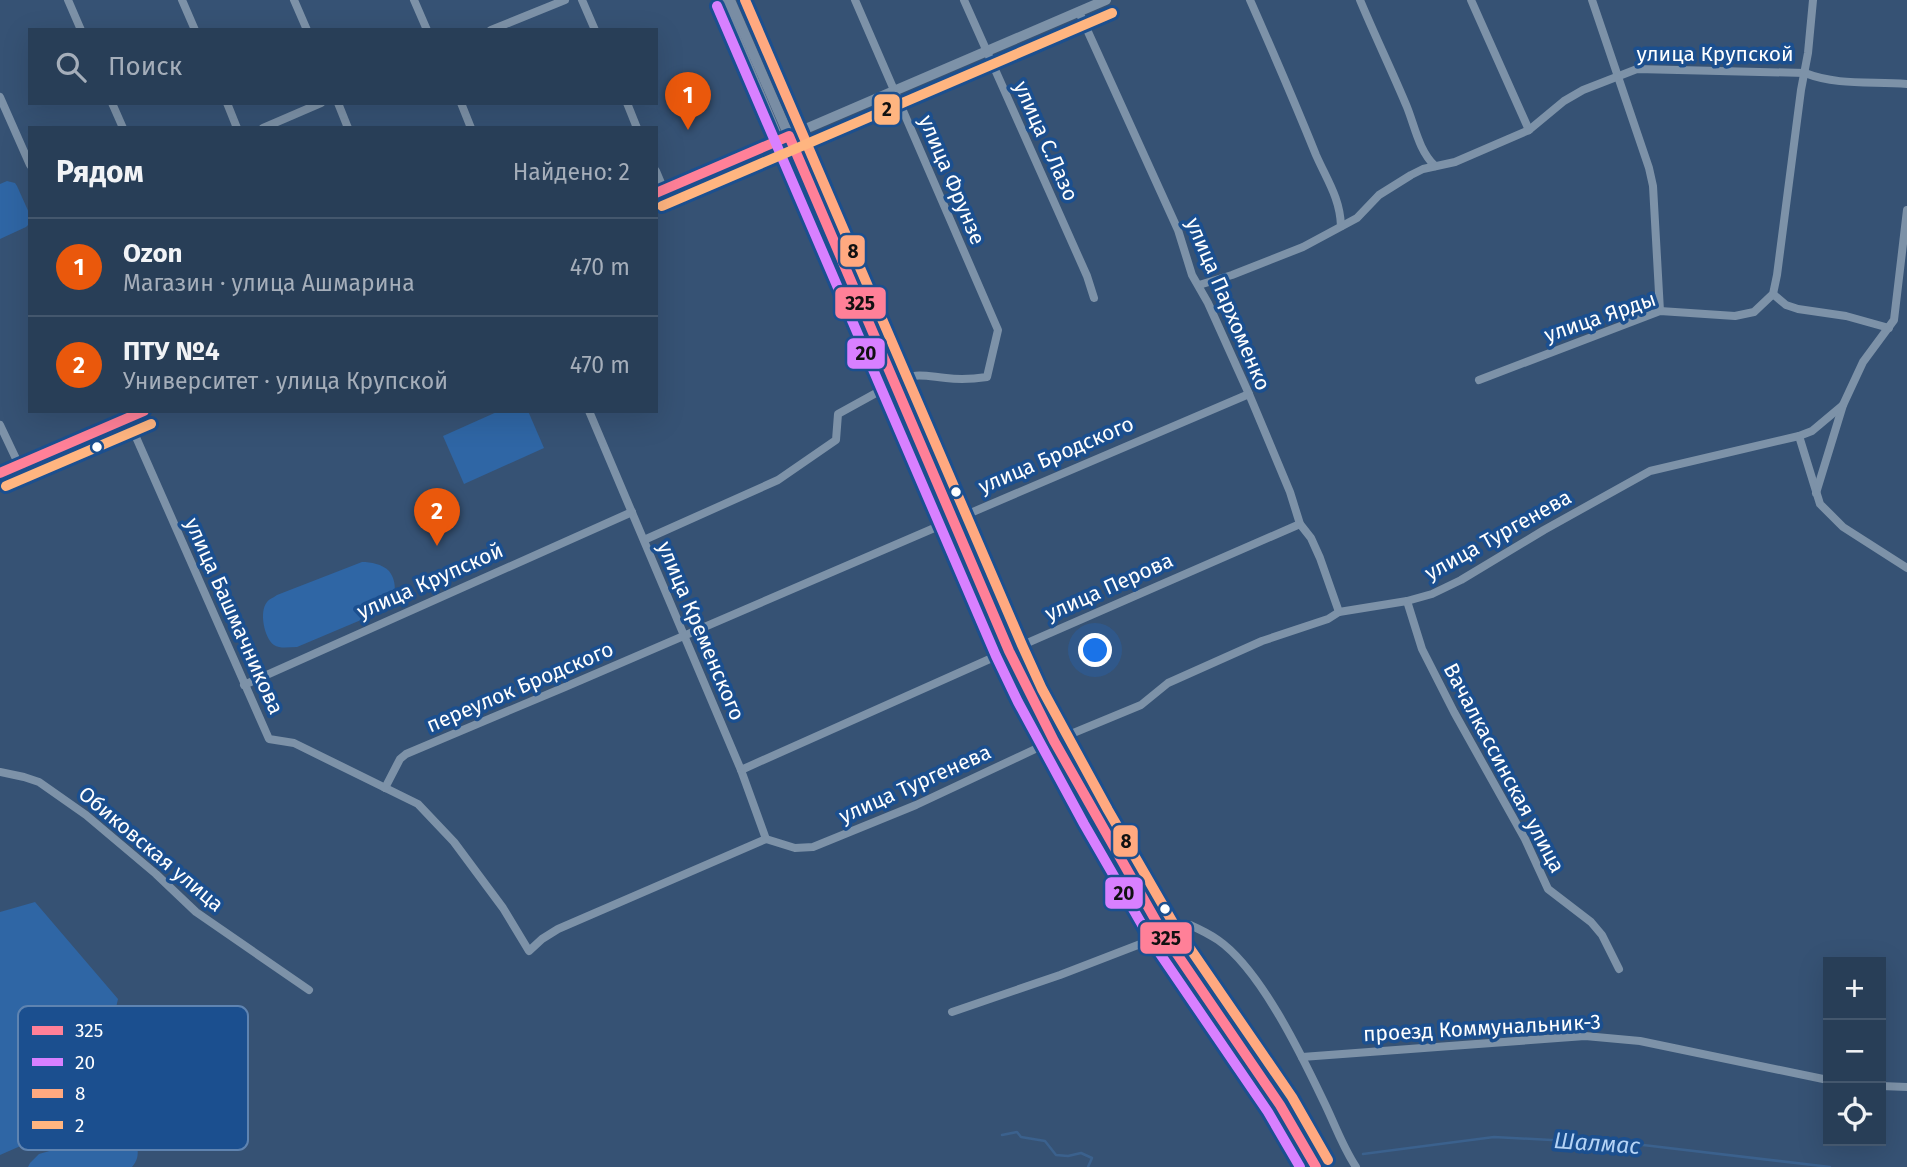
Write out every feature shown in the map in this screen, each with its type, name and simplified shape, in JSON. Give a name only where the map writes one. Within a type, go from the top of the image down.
[{"type":"main road","points":[[720,0],[784,138]]},
{"type":"main road","points":[[730,0],[784,138]]},
{"type":"main road","points":[[660,191],[784,138]]},
{"type":"main road","points":[[0,473],[136,414]]},
{"type":"street","points":[[68,0],[80,28]]},
{"type":"street","points":[[182,0],[194,28]]},
{"type":"street","points":[[294,0],[306,28]]},
{"type":"street","points":[[414,0],[426,28]]},
{"type":"street","points":[[496,28],[565,0]]},
{"type":"street","points":[[582,0],[594,28]]},
{"type":"street","name":"улица Фрунзе","points":[[855,0],[998,330],[987,377],[948,379],[916,375],[891,384]]},
{"type":"street","name":"улица С.Лазо","points":[[964,0],[1087,276],[1094,298]]},
{"type":"street","points":[[1106,0],[1080,7],[987,51],[784,138],[1005,653],[1050,743],[1108,857],[1280,1123],[1304,1167]]},
{"type":"street","points":[[1250,0],[1337,199],[1340,226]]},
{"type":"street","points":[[1360,0],[1405,102],[1423,151],[1435,166]]},
{"type":"street","points":[[1471,0],[1529,130]]},
{"type":"street","points":[[1592,0],[1653,186],[1660,311]]},
{"type":"street","points":[[1813,0],[1773,294],[1786,305],[1798,309],[1846,316],[1889,328]]},
{"type":"street","name":"улица Пархоменко","points":[[1080,7],[1178,230],[1192,275],[1249,394],[1290,492],[1300,524],[1311,538],[1339,612]]},
{"type":"street","name":"улица Крупской","points":[[1199,285],[1303,247],[1357,218],[1379,195],[1411,175],[1455,162],[1529,130],[1564,100],[1637,69],[1805,73],[1821,80],[1838,82],[1907,84]]},
{"type":"street","points":[[0,97],[28,160]]},
{"type":"street","points":[[113,105],[122,126]]},
{"type":"street","points":[[227,105],[236,126]]},
{"type":"street","points":[[267,126],[316,105]]},
{"type":"street","points":[[339,105],[347,126]]},
{"type":"street","points":[[462,105],[470,126]]},
{"type":"street","points":[[628,105],[636,126]]},
{"type":"street","points":[[1816,493],[1843,405],[1863,362],[1889,328],[1896,313],[1907,210]]},
{"type":"street","name":"улица Ярды","points":[[1479,380],[1660,311],[1722,316],[1747,315],[1762,306],[1773,294]]},
{"type":"street","points":[[643,540],[778,480],[836,440],[838,414],[891,384]]},
{"type":"street","name":"улица Бродского","points":[[685,636],[1249,394]]},
{"type":"street","name":"улица Тургенева","points":[[766,839],[795,848],[814,846],[916,805],[1050,743],[1142,705],[1161,688],[1262,641],[1328,619],[1339,612],[1407,601],[1432,594],[1650,471],[1799,436],[1812,430],[1843,405]]},
{"type":"street","name":"улица Кременского","points":[[590,413],[741,770],[766,839]]},
{"type":"street","name":"улица Башмачникова","points":[[136,414],[244,685],[269,739],[294,743],[425,809],[454,842],[503,908],[529,951],[558,929],[766,839]]},
{"type":"street","points":[[0,425],[19,465]]},
{"type":"street","points":[[1799,436],[1820,504],[1843,527],[1907,568]]},
{"type":"street","name":"улица Крупской","points":[[244,685],[632,512]]},
{"type":"street","name":"улица Перова","points":[[741,770],[1300,524]]},
{"type":"street","name":"Вачалкассинская улица","points":[[1407,601],[1422,649],[1525,839],[1548,889],[1591,922],[1602,935],[1619,968]]},
{"type":"street","name":"переулок Бродского","points":[[385,788],[400,759],[406,754],[685,636]]},
{"type":"street","name":"Обиковская улица","points":[[0,772],[39,782],[86,815],[156,874],[195,912],[309,990]]},
{"type":"street","points":[[951,1012],[1060,975],[1190,925],[1219,940],[1268,997],[1302,1057],[1356,1167]]},
{"type":"street","points":[[1160,936],[1280,1105],[1316,1167]]},
{"type":"street","name":"проезд Коммунальник-3","points":[[1302,1057],[1585,1036],[1640,1041],[1823,1079]]},
{"type":"street","points":[[1886,1086],[1907,1087]]},
{"type":"shaded area","points":[[7,181],[15,183],[28,211],[28,225],[0,239],[0,184]]},
{"type":"shaded area","points":[[495,413],[529,413],[544,448],[464,484],[443,436]]},
{"type":"shaded area","points":[[362,562],[380,565],[392,575],[395,590],[387,609],[297,647],[279,647],[270,642],[263,618],[269,600]]},
{"type":"shaded area","points":[[35,902],[118,999],[116,1006],[18,1006],[18,1147],[0,1155],[0,912]]},
{"type":"shaded area","points":[[53,1150],[137,1150],[138,1153],[132,1167],[28,1167],[39,1154]]},
{"type":"waterway","name":"Шалмас","points":[[1002,1135],[1017,1132],[1021,1137],[1045,1141],[1056,1155],[1081,1153],[1092,1158],[1088,1167]]},
{"type":"waterway","name":"Шалмас","points":[[1363,1154],[1494,1137],[1643,1145],[1830,1167]]},
{"type":"transit line","name":"8","points":[[745,0],[1042,689],[1176,928],[1292,1097],[1328,1160]]},
{"type":"transit line","name":"20","points":[[717,6],[1018,702],[1152,942],[1268,1112],[1300,1167]]},
{"type":"transit line","name":"2","points":[[662,206],[1112,13]]},
{"type":"transit line","name":"325","points":[[658,192],[789,136],[1009,651],[1054,741],[1164,935],[1280,1105],[1316,1167]]},
{"type":"transit line","name":"325","points":[[0,473],[139,413]]},
{"type":"transit line","name":"2","points":[[6,486],[151,424]]},
{"type":"place","name":"Ozon","points":[[688,130]]},
{"type":"place","name":"ПТУ №4","points":[[437,546]]}]
